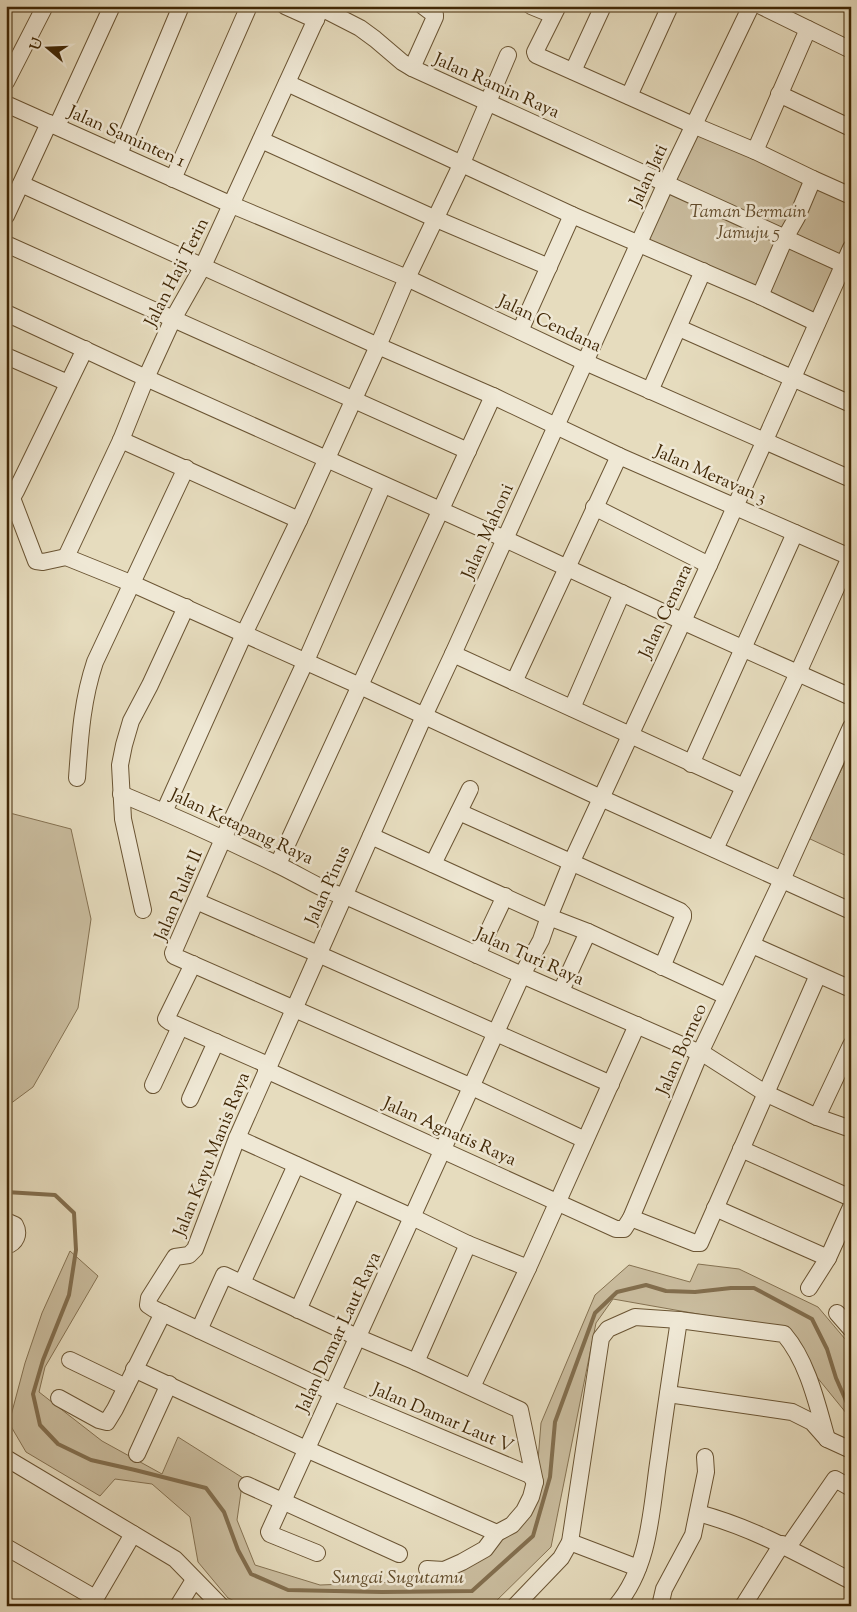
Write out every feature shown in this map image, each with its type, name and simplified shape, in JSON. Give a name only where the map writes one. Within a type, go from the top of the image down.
[{"type":"street","points":[[6,82],[45,6]]},
{"type":"street","points":[[6,216],[112,6]]},
{"type":"street","points":[[119,154],[181,6]]},
{"type":"street","points":[[173,179],[249,6]]},
{"type":"street","name":"Jalan Ramin Raya","points":[[285,6],[320,12],[360,28],[412,68],[847,266]]},
{"type":"street","points":[[412,68],[435,17],[423,6]]},
{"type":"street","points":[[531,6],[555,11],[535,54],[755,151],[851,196]]},
{"type":"street","points":[[573,71],[603,6]]},
{"type":"street","points":[[629,96],[670,6]]},
{"type":"street","name":"Jalan Jati","points":[[585,362],[693,125],[751,6]]},
{"type":"street","points":[[760,6],[851,50]]},
{"type":"street","name":"Jalan Haji Terin","points":[[56,559],[121,440],[146,378],[173,319],[203,266],[320,12]]},
{"type":"street","points":[[755,151],[808,29]]},
{"type":"street","points":[[164,812],[244,634],[299,520],[407,278],[462,163],[508,55]]},
{"type":"street","points":[[287,83],[572,215],[760,296],[817,324]]},
{"type":"street","points":[[779,94],[851,128]]},
{"type":"street","name":"Jalan Saminten 1","points":[[6,104],[232,205]]},
{"type":"street","points":[[261,140],[549,268]]},
{"type":"street","points":[[760,296],[785,238],[797,218],[813,179]]},
{"type":"street","name":"Jalan Meravan 3","points":[[21,184],[378,346],[493,396],[619,456],[850,556]]},
{"type":"street","name":"Jalan Cendana","points":[[232,205],[407,278],[585,362],[851,479]]},
{"type":"street","points":[[520,331],[572,215]]},
{"type":"street","points":[[6,244],[468,451]]},
{"type":"street","name":"Jalan Cemara","points":[[522,975],[542,940],[548,917],[600,798],[709,564],[817,324],[847,266],[851,248]]},
{"type":"street","points":[[650,391],[703,271]]},
{"type":"street","points":[[6,313],[851,697]]},
{"type":"street","points":[[679,328],[851,404]]},
{"type":"street","points":[[85,349],[14,492],[36,561],[56,559],[133,584],[851,911]]},
{"type":"street","points":[[6,356],[68,383]]},
{"type":"street","name":"Jalan Mahoni","points":[[424,716],[454,654],[585,362]]},
{"type":"street","points":[[278,864],[493,396]]},
{"type":"street","points":[[121,440],[299,520]]},
{"type":"street","points":[[514,682],[619,456]]},
{"type":"street","points":[[77,778],[81,720],[89,680],[95,662],[186,468]]},
{"type":"street","name":"Jalan Pulat II","points":[[383,485],[305,662],[223,839],[173,952],[174,956],[472,1086],[585,1140]]},
{"type":"street","points":[[594,507],[709,564]]},
{"type":"street","points":[[691,764],[795,533]]},
{"type":"street","points":[[715,849],[798,673],[850,556]]},
{"type":"street","points":[[572,708],[622,593]]},
{"type":"street","points":[[143,910],[123,819],[120,765],[131,721],[186,607]]},
{"type":"street","points":[[454,654],[744,787]]},
{"type":"street","name":"Jalan Pinus","points":[[267,1068],[424,716]]},
{"type":"street","name":"Jalan Borneo","points":[[631,1218],[700,1053],[752,945],[851,727]]},
{"type":"street","points":[[433,864],[470,788]]},
{"type":"street","name":"Jalan Ketapang Raya","points":[[121,794],[278,864],[344,896]]},
{"type":"street","points":[[459,812],[680,911],[683,917],[662,967]]},
{"type":"street","points":[[371,836],[548,917],[588,932],[726,996]]},
{"type":"street","name":"Jalan Turi Raya","points":[[344,896],[700,1053],[765,1093],[851,1129]]},
{"type":"street","points":[[477,955],[505,896]]},
{"type":"street","points":[[196,902],[611,1084]]},
{"type":"street","points":[[561,991],[588,932]]},
{"type":"street","points":[[752,945],[851,989]]},
{"type":"street","points":[[153,1085],[180,1027],[166,1019],[193,964]]},
{"type":"street","name":"Jalan Damar Laut Raya","points":[[317,1553],[269,1532],[522,975]]},
{"type":"street","points":[[631,1218],[695,1243],[700,1243],[818,975]]},
{"type":"street","points":[[472,1387],[528,1268],[637,1025]]},
{"type":"street","name":"Jalan Agnatis Raya","points":[[180,1027],[216,1042],[267,1068],[616,1229],[624,1229],[631,1218]]},
{"type":"street","points":[[190,1099],[216,1042]]},
{"type":"street","points":[[817,1116],[851,1045]]},
{"type":"street","name":"Jalan Kayu Manis Raya","points":[[163,1313],[148,1305],[149,1298],[176,1257],[189,1255],[195,1249],[237,1138],[267,1068]]},
{"type":"street","points":[[237,1138],[468,1244],[528,1268]]},
{"type":"street","points":[[741,1148],[851,1198]]},
{"type":"street","points":[[242,1283],[296,1165]]},
{"type":"street","points":[[298,1310],[352,1191]]},
{"type":"street","points":[[809,1288],[828,1258],[851,1207]]},
{"type":"street","points":[[715,1208],[828,1258]]},
{"type":"street","points":[[6,1221],[15,1225],[18,1233],[15,1240],[6,1246]]},
{"type":"street","points":[[416,1362],[468,1244]]},
{"type":"street","points":[[199,1330],[224,1275],[520,1410],[535,1482],[531,1497],[524,1511],[512,1525],[497,1533],[485,1549],[444,1570],[427,1569]]},
{"type":"street","points":[[59,1398],[99,1420],[107,1422],[163,1313]]},
{"type":"street","name":"Jalan Damar Laut V","points":[[163,1313],[332,1392],[530,1475],[535,1482]]},
{"type":"street","points":[[837,1313],[851,1329]]},
{"type":"street","points":[[515,1606],[561,1558],[570,1542],[602,1338],[608,1329],[635,1317],[679,1320],[784,1334],[810,1380],[827,1439]]},
{"type":"street","points":[[616,1606],[626,1594],[638,1568],[646,1541],[679,1320]]},
{"type":"street","points":[[70,1360],[126,1387]]},
{"type":"street","points":[[134,1369],[306,1449],[497,1533]]},
{"type":"street","points":[[800,1416],[810,1380]]},
{"type":"street","points":[[137,1454],[169,1384]]},
{"type":"street","points":[[668,1394],[792,1412],[812,1422],[827,1439],[851,1450]]},
{"type":"street","points":[[7,1457],[175,1559],[221,1606]]},
{"type":"street","points":[[660,1606],[664,1589],[693,1535],[706,1472],[705,1457]]},
{"type":"street","points":[[743,1606],[835,1479],[851,1488]]},
{"type":"street","points":[[248,1485],[398,1554]]},
{"type":"street","points":[[698,1513],[737,1524],[785,1546],[851,1581]]},
{"type":"street","points":[[6,1547],[93,1602],[133,1534]]},
{"type":"street","points":[[570,1542],[638,1568]]},
{"type":"street","points":[[179,1606],[194,1580]]},
{"type":"green space","name":"Taman Bermain Jamuju 5","points":[[693,125],[851,196],[851,248],[817,323],[639,244]]},
{"type":"green space","points":[[851,750],[851,858],[808,838]]},
{"type":"green space","points":[[6,812],[71,829],[91,919],[78,1008],[33,1087],[6,1107]]},
{"type":"green space","points":[[70,1251],[98,1276],[45,1367],[39,1392],[102,1441],[162,1474],[178,1437],[243,1478],[237,1520],[255,1565],[320,1585],[423,1581],[473,1560],[536,1485],[541,1423],[595,1295],[629,1265],[690,1282],[698,1264],[739,1269],[818,1307],[851,1346],[851,1419],[777,1328],[613,1299],[596,1323],[551,1547],[491,1606],[341,1606],[299,1602],[292,1606],[245,1606],[228,1598],[198,1562],[190,1517],[152,1484],[115,1479],[100,1496],[26,1452],[9,1423],[25,1363],[42,1313]]},
{"type":"waterway","name":"Sungai Sugutamu","points":[[6,1192],[55,1195],[74,1213],[76,1250],[69,1295],[43,1360],[33,1394],[40,1425],[58,1444],[91,1460],[206,1488],[224,1512],[238,1550],[251,1574],[288,1590],[472,1591],[533,1536],[550,1477],[555,1422],[595,1313],[617,1292],[646,1285],[666,1291],[695,1292],[731,1288],[754,1288],[812,1319],[827,1349],[836,1378],[851,1412]]}]
